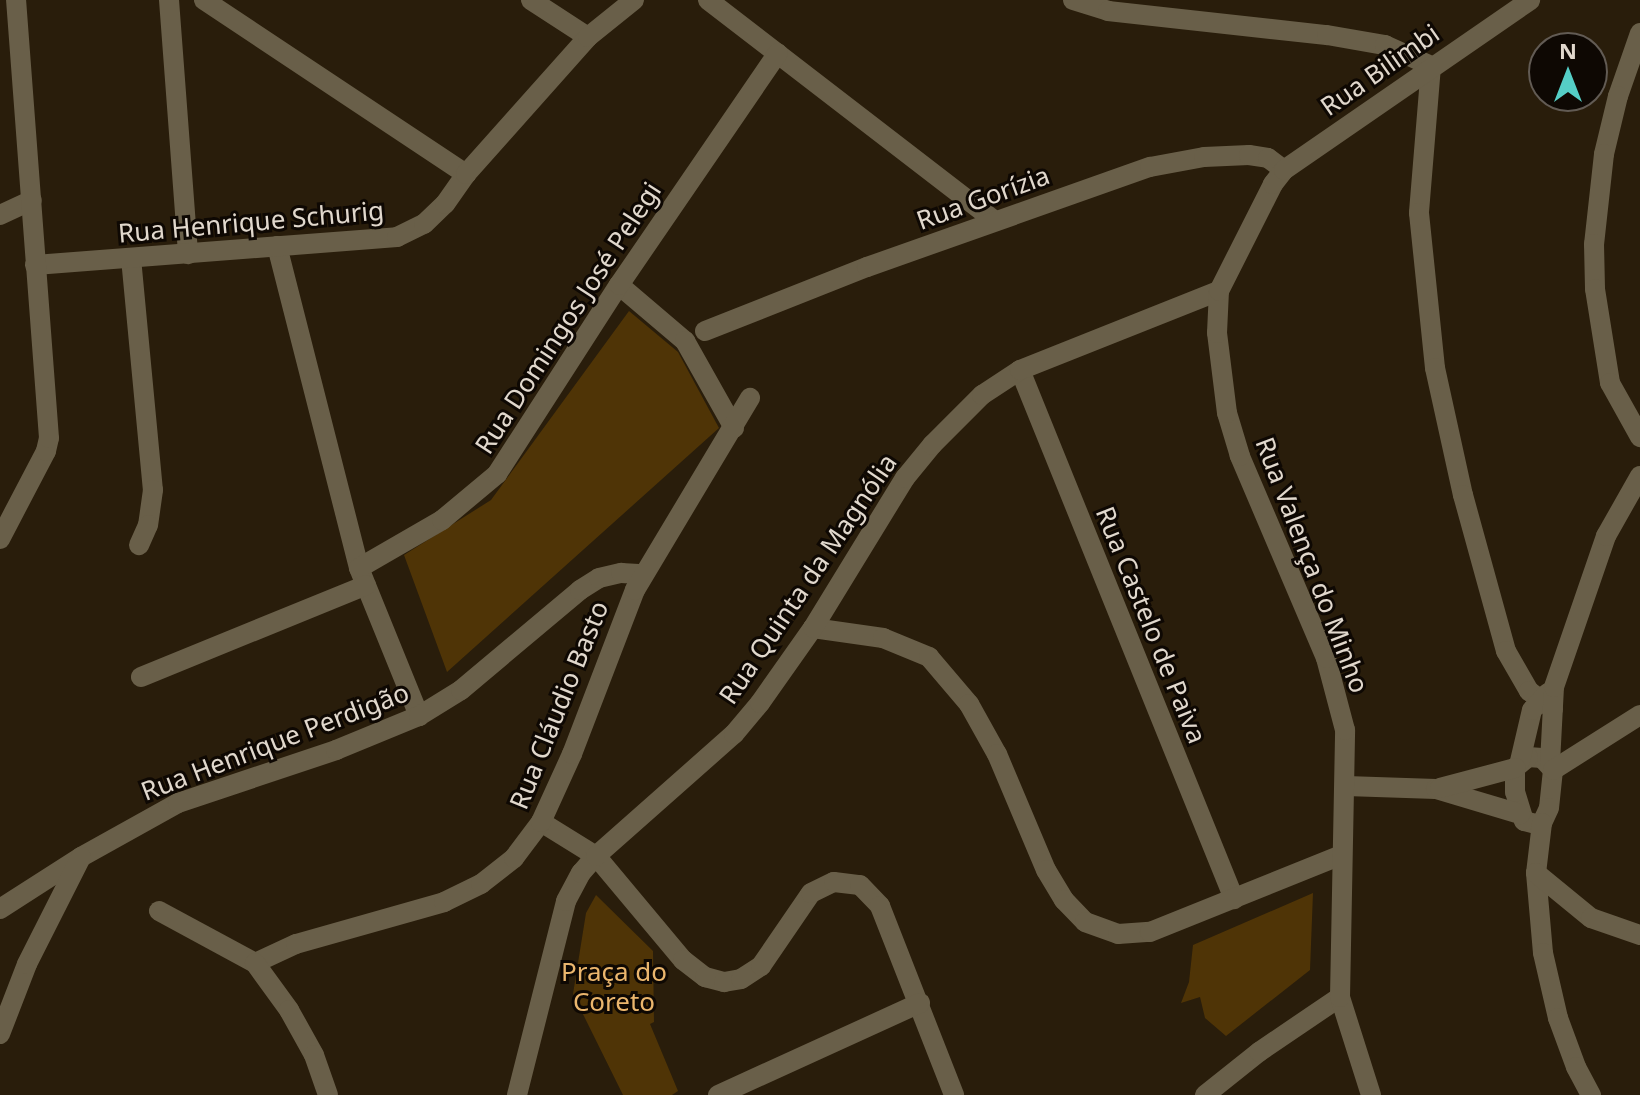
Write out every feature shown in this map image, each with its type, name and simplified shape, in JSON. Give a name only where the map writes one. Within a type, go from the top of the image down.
[{"type":"street","points":[[0,539],[48,445],[16,0]]},
{"type":"street","points":[[169,0],[188,254]]},
{"type":"street","points":[[204,0],[466,174]]},
{"type":"street","points":[[531,0],[588,37]]},
{"type":"street","name":"Rua Henrique Schurig","points":[[35,265],[397,237],[424,224],[445,204],[466,174],[588,37],[634,0]]},
{"type":"street","points":[[708,0],[995,221]]},
{"type":"street","points":[[1073,0],[1108,11],[1327,35],[1385,45],[1431,66],[1419,213],[1435,368],[1488,593],[1506,651],[1548,699],[1552,800],[1529,819]]},
{"type":"street","name":"Rua Bilimbi","points":[[1292,163],[1530,0]]},
{"type":"street","points":[[1640,33],[1618,96],[1604,154],[1594,244],[1595,289],[1610,383],[1640,437]]},
{"type":"street","name":"Rua Domingos José Pelegi","points":[[141,677],[362,577],[442,520],[497,474],[619,285],[778,53]]},
{"type":"street","name":"Rua Gorízia","points":[[705,331],[995,221],[1150,167],[1204,157],[1249,155],[1292,163]]},
{"type":"street","points":[[1219,291],[1292,163]]},
{"type":"street","points":[[0,215],[32,200]]},
{"type":"street","points":[[277,246],[362,577],[419,716]]},
{"type":"street","points":[[131,258],[153,490],[148,525],[139,545]]},
{"type":"street","points":[[619,285],[685,341],[734,428]]},
{"type":"street","name":"Rua Quinta da Magnólia","points":[[517,1095],[566,901],[596,856],[734,734],[760,703],[813,628],[905,478],[932,445],[982,395],[1020,370],[1219,291]]},
{"type":"street","name":"Rua Valença do Minho","points":[[1219,291],[1217,333],[1227,413],[1240,456],[1337,693],[1345,730],[1340,997],[1371,1095]]},
{"type":"street","name":"Rua Castelo de Paiva","points":[[1020,370],[1234,899]]},
{"type":"street","name":"Rua Cláudio Basto","points":[[255,963],[274,951],[401,916],[457,896],[481,884],[514,858],[541,822],[572,754],[607,657],[643,574],[750,398]]},
{"type":"street","points":[[1591,1095],[1576,1067],[1558,1018],[1543,953],[1529,819],[1515,792],[1528,723],[1548,699],[1606,536],[1640,476]]},
{"type":"street","name":"Rua Henrique Perdigão","points":[[0,909],[81,857],[178,803],[336,750],[419,716],[461,690],[580,590],[599,578],[621,573],[643,574]]},
{"type":"street","points":[[813,628],[883,638],[929,657],[969,704],[997,754],[1046,870],[1064,900],[1085,922],[1118,934],[1150,932],[1342,855]]},
{"type":"street","points":[[1551,766],[1640,715]]},
{"type":"street","points":[[1436,789],[1535,757],[1551,766]]},
{"type":"street","points":[[1346,786],[1436,789],[1529,819]]},
{"type":"street","points":[[541,822],[596,856],[625,895],[683,960],[705,977],[724,982],[741,979],[761,966],[811,893],[834,882],[860,885],[880,906],[954,1095]]},
{"type":"street","points":[[0,1034],[27,964],[81,857]]},
{"type":"street","points":[[1536,869],[1591,918],[1640,935]]},
{"type":"street","points":[[159,911],[255,963],[289,1010],[314,1055],[328,1095]]},
{"type":"street","points":[[1205,1095],[1259,1052],[1340,997]]},
{"type":"street","points":[[718,1095],[920,1003]]},
{"type":"green space","points":[[629,311],[678,352],[719,428],[447,672],[404,555],[491,500]]},
{"type":"green space","points":[[1313,893],[1310,970],[1226,1036],[1205,1018],[1200,997],[1181,1003],[1189,982],[1193,945]]},
{"type":"green space","name":"Praça do Coreto","points":[[596,895],[653,951],[654,1022],[650,1024],[678,1091],[672,1095],[623,1095],[573,994],[586,913]]}]
